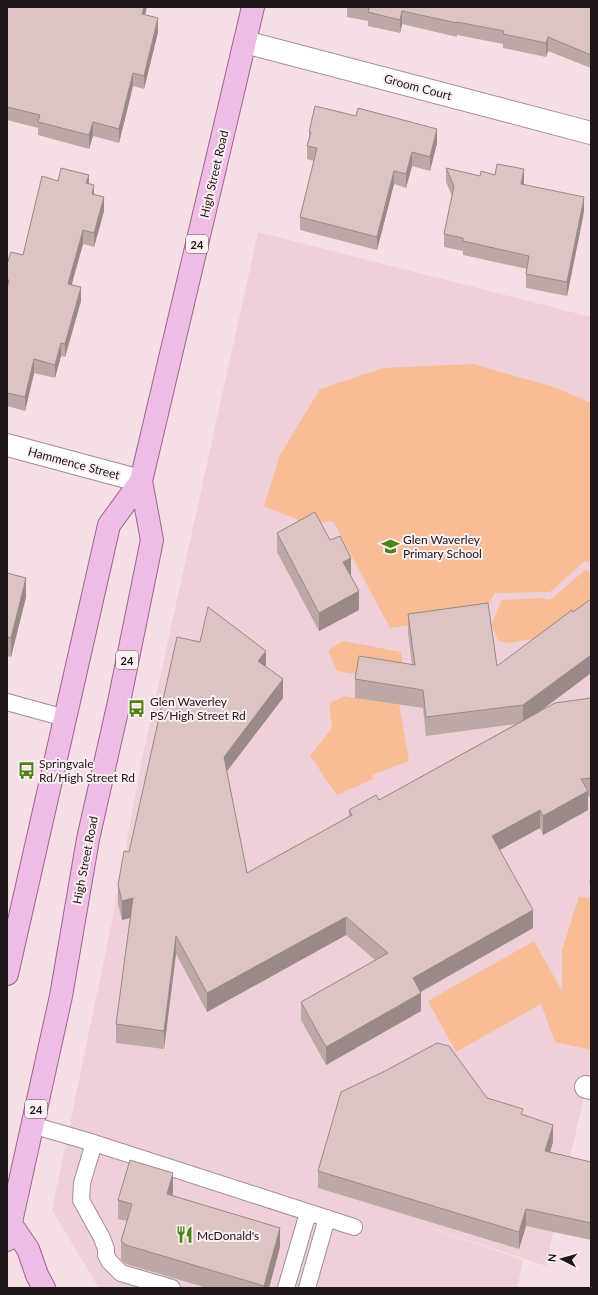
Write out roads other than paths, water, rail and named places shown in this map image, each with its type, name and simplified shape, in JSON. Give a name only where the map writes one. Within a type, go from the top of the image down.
[{"type":"main road","name":"High Street Road","points":[[7,973],[109,524],[141,481],[253,7]]},
{"type":"main road","name":"High Street Road","points":[[9,1231],[61,996],[88,839],[119,702],[152,540],[141,481]]},
{"type":"main road","points":[[9,1231],[28,1249],[37,1275],[44,1288]]},
{"type":"street","name":"Groom Court","points":[[245,42],[591,133]]},
{"type":"street","name":"Hammence Street","points":[[7,445],[141,481]]},
{"type":"lane","points":[[7,702],[65,718]]},
{"type":"lane","points":[[32,1125],[94,1143],[354,1227]]},
{"type":"lane","points":[[94,1143],[82,1183],[81,1200],[102,1238],[109,1261],[112,1266],[121,1273],[172,1288]]},
{"type":"lane","points":[[286,1288],[308,1213]]},
{"type":"lane","points":[[306,1288],[327,1218]]},
{"type":"place","name":"Glen Waverley Primary School","points":[[390,546]]},
{"type":"place","name":"Glen Waverley PS/High Street Rd","points":[[137,708]]},
{"type":"place","name":"Springvale Rd/High Street Rd","points":[[26,770]]},
{"type":"place","name":"McDonald's","points":[[184,1235]]}]
